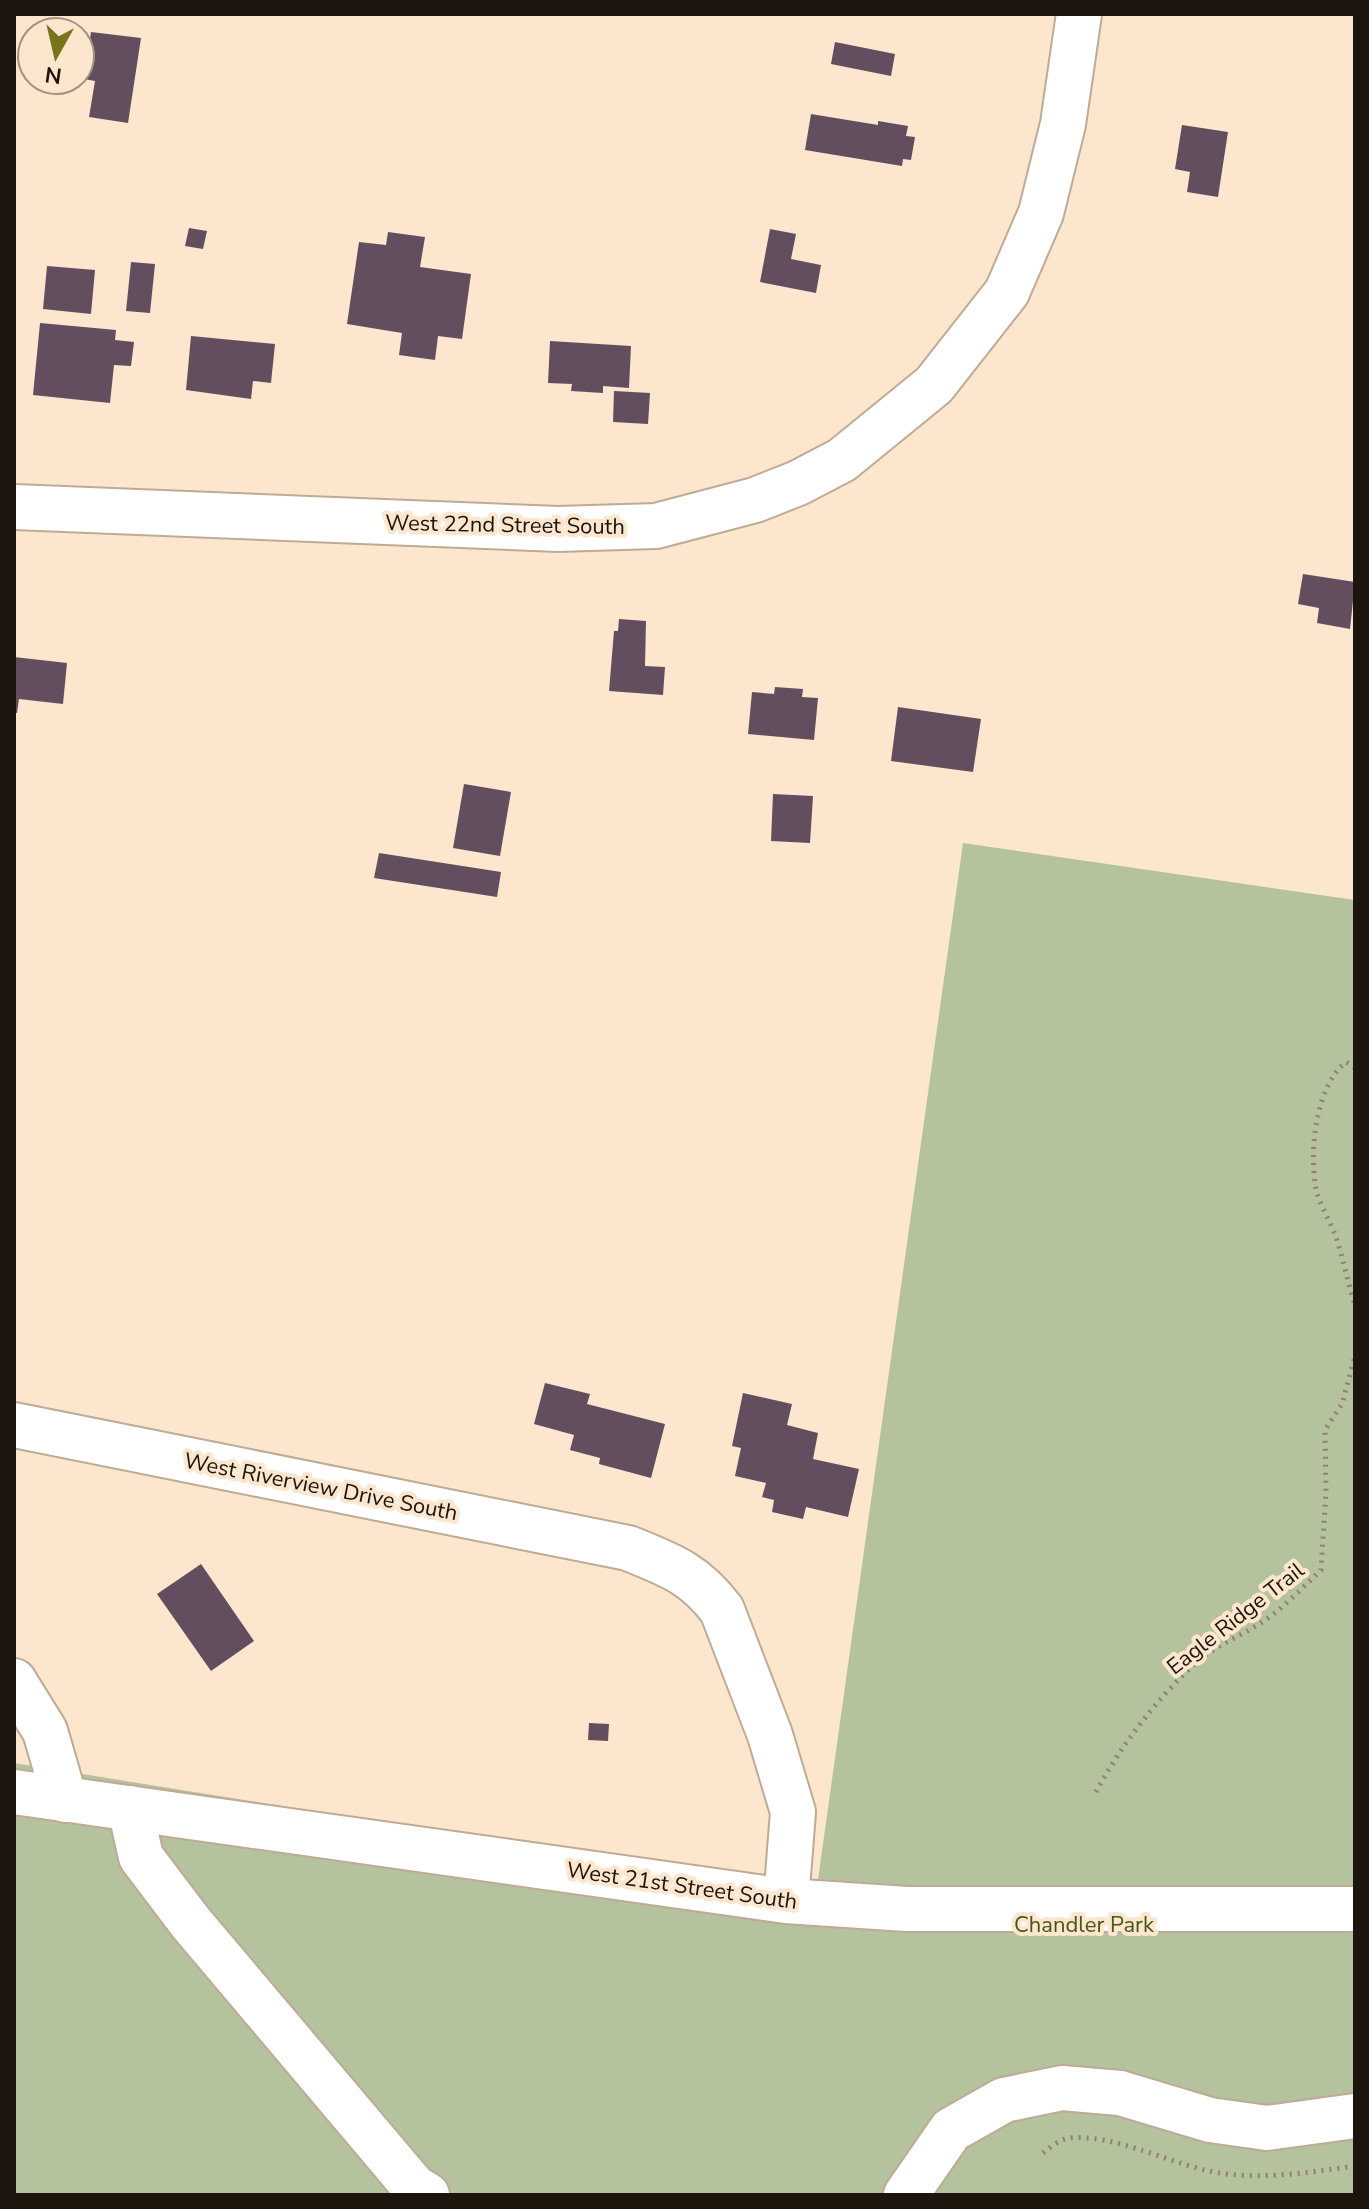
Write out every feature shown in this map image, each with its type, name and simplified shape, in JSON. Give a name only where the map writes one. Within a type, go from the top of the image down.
[{"type":"street","name":"West 22nd Street South","points":[[14,507],[558,529],[656,526],[755,500],[842,460],[934,385],[1007,292],[1041,213],[1063,124],[1079,14]]},
{"type":"street","name":"West Riverview Drive South","points":[[14,1425],[628,1548],[680,1569],[705,1588],[722,1610],[770,1735],[793,1812],[786,1901]]},
{"type":"street","points":[[14,1681],[45,1731],[65,1800]]},
{"type":"street","name":"West 21st Street South","points":[[14,1792],[786,1901],[907,1909],[1355,1909]]},
{"type":"street","points":[[130,1808],[141,1857],[191,1923],[312,2070],[414,2187],[427,2195]]},
{"type":"street","points":[[906,2195],[951,2130],[1004,2100],[1062,2088],[1120,2093],[1210,2120],[1267,2128],[1355,2116]]},
{"type":"path","points":[[1355,1068],[1346,1062],[1334,1072],[1317,1125],[1314,1157],[1315,1186],[1337,1241],[1355,1305]]},
{"type":"path","name":"Eagle Ridge Trail","points":[[1096,1792],[1107,1772],[1163,1696],[1199,1661],[1225,1641],[1257,1626],[1321,1570],[1326,1492],[1325,1430],[1342,1404],[1355,1356]]},
{"type":"path","points":[[1043,2153],[1068,2138],[1117,2145],[1187,2167],[1227,2174],[1296,2174],[1355,2166]]},
{"type":"green space","name":"Chandler Park","points":[[963,843],[1355,900],[1355,2195],[14,2195],[14,1763],[536,1847],[817,1887]]},
{"type":"building","points":[[96,33],[141,38],[128,123],[89,117],[92,96],[96,96]]},
{"type":"building","points":[[835,42],[895,54],[891,76],[831,64]]},
{"type":"building","points":[[811,114],[878,125],[878,121],[908,126],[906,136],[915,137],[911,160],[903,159],[902,166],[805,150]]},
{"type":"building","points":[[1182,125],[1228,132],[1218,197],[1187,192],[1190,172],[1175,169]]},
{"type":"building","points":[[189,228],[207,231],[203,249],[185,246]]},
{"type":"building","points":[[770,229],[796,234],[791,259],[821,265],[816,293],[760,282]]},
{"type":"building","points":[[388,232],[425,237],[420,267],[471,274],[462,339],[438,336],[435,360],[399,355],[402,333],[347,324],[359,242],[386,245]]},
{"type":"building","points":[[131,262],[155,264],[150,313],[126,311]]},
{"type":"building","points":[[47,266],[95,270],[91,314],[43,309]]},
{"type":"building","points":[[40,323],[116,330],[115,340],[134,342],[131,366],[114,365],[110,403],[33,395]]},
{"type":"building","points":[[191,336],[275,344],[271,383],[253,381],[251,399],[186,390]]},
{"type":"building","points":[[550,341],[631,346],[629,388],[603,386],[603,393],[571,391],[572,384],[548,383]]},
{"type":"building","points":[[614,391],[650,393],[648,424],[613,422]]},
{"type":"building","points":[[1303,574],[1355,582],[1350,629],[1317,623],[1319,608],[1298,604]]},
{"type":"building","points":[[619,619],[646,621],[645,666],[665,667],[663,695],[609,691],[614,631],[618,631]]},
{"type":"building","points":[[14,657],[67,663],[63,704],[19,699],[17,713],[14,713]]},
{"type":"building","points":[[775,687],[803,689],[802,697],[818,698],[814,740],[748,734],[752,692],[774,694]]},
{"type":"building","points":[[898,707],[981,719],[973,772],[891,761]]},
{"type":"building","points":[[464,784],[511,792],[500,856],[453,848]]},
{"type":"building","points":[[773,794],[813,796],[810,843],[771,841]]},
{"type":"building","points":[[379,853],[501,872],[497,897],[374,878]]},
{"type":"building","points":[[545,1383],[590,1394],[587,1404],[665,1424],[651,1478],[599,1464],[600,1458],[570,1450],[574,1435],[534,1424]]},
{"type":"building","points":[[743,1393],[792,1404],[787,1425],[818,1433],[813,1459],[859,1469],[848,1517],[806,1507],[803,1519],[772,1512],[774,1500],[762,1497],[766,1483],[735,1476],[741,1448],[732,1446]]},
{"type":"building","points":[[201,1564],[254,1641],[211,1671],[157,1594]]},
{"type":"building","points":[[589,1723],[609,1724],[608,1741],[588,1740]]}]
